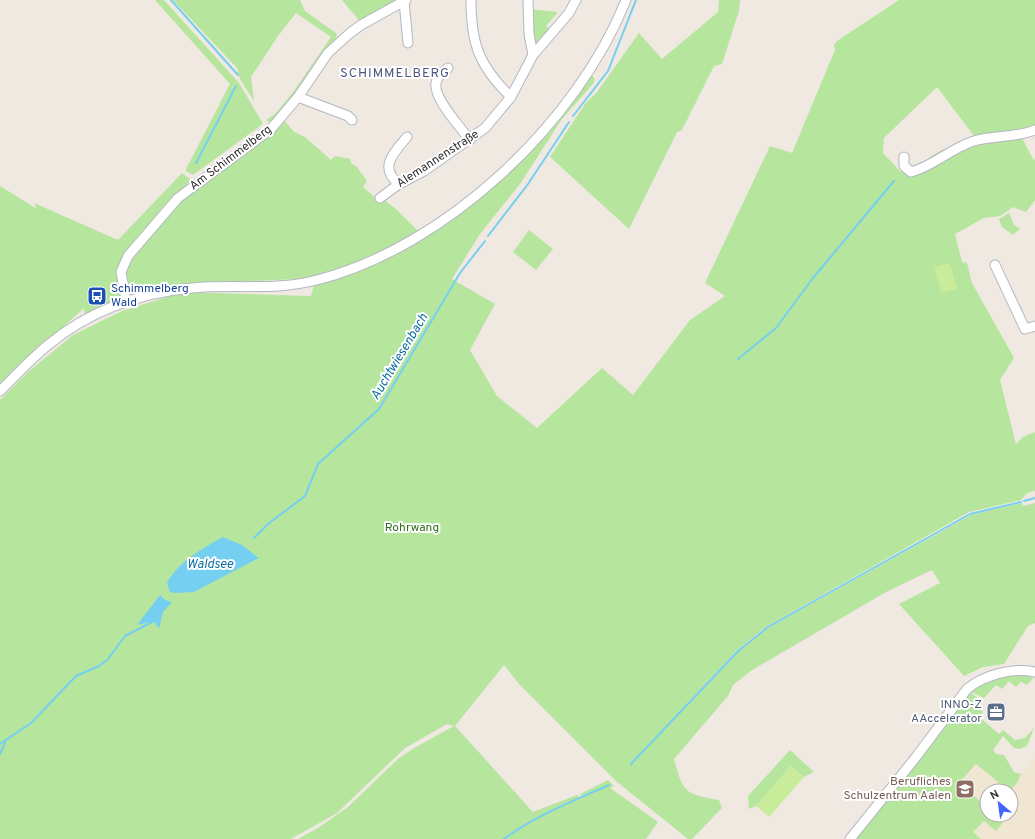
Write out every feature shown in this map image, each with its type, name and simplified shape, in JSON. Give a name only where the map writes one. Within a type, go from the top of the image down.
[{"type":"street","points":[[471,0],[474,38],[480,56],[493,80],[511,97]]},
{"type":"street","points":[[528,0],[533,55]]},
{"type":"street","name":"Alemannenstraße","points":[[380,198],[399,184],[424,171],[485,128],[511,97],[533,55],[568,13],[576,0]]},
{"type":"street","points":[[0,390],[50,343],[85,319],[126,300],[191,288],[278,287],[315,281],[378,259],[411,241],[472,199],[512,164],[542,132],[593,65],[626,0]]},
{"type":"street","name":"Am Schimmelberg","points":[[126,300],[121,272],[128,256],[178,198],[270,129],[298,97],[328,53],[361,25],[405,1],[408,43]]},
{"type":"street","points":[[448,68],[438,77],[436,82],[438,93],[446,110],[470,140]]},
{"type":"street","points":[[298,97],[348,116],[352,120]]},
{"type":"street","points":[[904,157],[904,166],[911,172],[924,169],[948,154],[974,141],[998,137],[1021,136],[1035,130]]},
{"type":"street","points":[[399,184],[391,178],[388,168],[390,160],[407,137]]},
{"type":"street","points":[[995,265],[1025,329],[1035,326]]},
{"type":"street","points":[[852,836],[916,757],[967,689],[975,682],[1012,671],[1035,672]]},
{"type":"shaded area","name":"Berufliches Schulzentrum Aalen","points":[[936,735],[1004,783],[979,783],[979,823],[1019,823],[1019,783],[1014,783],[1035,759],[1035,839],[941,839]]},
{"type":"green space","points":[[155,0],[164,0],[239,83],[263,124],[193,175],[186,171],[186,169],[230,84]]},
{"type":"green space","points":[[173,0],[300,0],[305,11],[337,34],[336,38],[318,59],[288,104],[281,112],[268,122],[266,120],[275,114],[294,91],[331,37],[296,13],[278,36],[251,77],[254,101],[240,79],[237,68]]},
{"type":"green space","points":[[342,0],[403,0],[361,23]]},
{"type":"green space","points":[[719,0],[740,0],[739,11],[722,64],[714,66],[682,130],[677,132],[629,229],[550,157],[585,104],[597,92],[639,33],[662,59],[718,12]]},
{"type":"green space","name":"Rohrwang","points":[[899,0],[1035,0],[1035,125],[1021,132],[974,136],[937,87],[884,138],[883,153],[901,172],[914,168],[933,155],[955,145],[982,139],[1021,136],[1033,159],[1035,160],[1035,200],[1026,212],[1013,207],[1000,216],[984,218],[955,234],[962,262],[967,263],[972,283],[1014,358],[1000,380],[1016,444],[1023,437],[1035,432],[1035,491],[1027,493],[1021,500],[969,512],[766,627],[736,651],[677,714],[738,651],[768,628],[971,515],[1022,503],[1023,506],[1035,503],[1035,623],[1028,626],[1004,664],[983,667],[964,676],[899,604],[940,583],[932,570],[886,592],[752,670],[733,685],[728,696],[674,759],[680,779],[687,790],[699,796],[719,800],[722,808],[692,839],[688,839],[616,781],[519,684],[504,665],[455,726],[533,812],[577,795],[582,799],[580,794],[608,780],[614,786],[610,788],[658,822],[646,839],[298,839],[318,828],[348,807],[398,759],[414,748],[454,726],[447,724],[405,748],[337,813],[291,839],[0,839],[0,400],[28,372],[73,335],[122,311],[183,292],[311,296],[314,285],[375,264],[415,242],[469,205],[513,169],[536,143],[588,76],[593,76],[595,80],[592,85],[562,119],[520,184],[480,234],[452,279],[495,304],[470,350],[497,396],[537,428],[602,368],[633,395],[690,320],[725,296],[705,283],[770,146],[792,153],[835,50],[834,45],[837,41]],"holes":[[[213,543],[259,557],[194,592],[181,566],[190,558]]]},
{"type":"green space","points":[[528,9],[558,12],[546,26],[553,32],[533,55]]},
{"type":"green space","points":[[284,120],[294,132],[305,137],[331,160],[335,156],[350,159],[351,163],[357,167],[367,181],[363,187],[378,200],[383,199],[397,210],[418,231],[366,259],[326,274],[296,279],[188,284],[135,291],[131,289],[126,280],[128,265],[181,200],[276,131]]},
{"type":"green space","points":[[182,173],[191,180],[161,209],[121,261],[123,299],[85,317],[84,308],[0,384],[0,186],[37,209],[34,203],[118,240]]},
{"type":"green space","points":[[1009,213],[1014,225],[1020,229],[1013,235],[1002,227],[999,219]]},
{"type":"green space","points":[[529,230],[553,249],[536,270],[513,252]]},
{"type":"green space","points":[[950,263],[957,289],[941,293],[934,267]]},
{"type":"green space","points":[[1023,675],[1034,677],[1027,685],[1021,682],[1016,687],[1009,681],[1002,689],[996,685],[984,698],[971,692],[996,680]]},
{"type":"green space","points":[[970,692],[979,699],[978,701],[980,703],[977,707],[983,712],[979,717],[999,734],[1003,730],[1015,740],[1025,738],[1034,728],[1027,746],[1019,749],[1014,748],[1003,736],[993,750],[996,754],[1004,755],[1014,772],[1021,774],[1017,783],[999,783],[976,764],[959,783],[979,800],[979,823],[982,823],[973,832],[981,839],[853,839]]},
{"type":"green space","points":[[790,750],[814,772],[804,777],[791,766],[756,806],[749,809],[748,796]]},
{"type":"green space","points":[[791,766],[804,777],[769,817],[756,806]]},
{"type":"green space","points":[[986,823],[1002,823],[996,831]]},
{"type":"water","name":"Waldsee","points":[[223,537],[242,545],[259,558],[194,592],[170,592],[167,583],[178,568],[199,551]]},
{"type":"water","points":[[160,595],[165,600],[172,602],[163,612],[159,629],[154,621],[137,625]]},
{"type":"waterway","points":[[171,0],[238,75]]},
{"type":"waterway","name":"Auchtwiesenbach","points":[[573,116],[608,71],[636,0]]},
{"type":"waterway","points":[[196,163],[236,86]]},
{"type":"waterway","name":"Auchtwiesenbach","points":[[488,236],[528,184],[569,122]]},
{"type":"waterway","points":[[738,359],[776,328],[813,278],[894,181]]},
{"type":"waterway","name":"Auchtwiesenbach","points":[[254,538],[268,524],[305,496],[318,464],[379,409],[460,273],[485,241]]},
{"type":"waterway","points":[[1024,501],[1035,498]]},
{"type":"waterway","points":[[631,764],[738,651],[768,627],[970,514],[1021,502]]},
{"type":"waterway","name":"Auchtwiesenbach","points":[[0,744],[31,723],[76,676],[99,666],[108,659],[125,636],[154,621]]},
{"type":"waterway","points":[[0,754],[5,743]]},
{"type":"waterway","points":[[504,839],[541,816],[609,785]]},
{"type":"place","name":"Schimmelberg Wald","points":[[97,296]]},
{"type":"place","name":"INNO-Z AAccelerator","points":[[996,712]]},
{"type":"place","name":"Berufliches Schulzentrum Aalen","points":[[965,789]]},
{"type":"district","name":"SCHIMMELBERG","points":[[395,74]]}]
